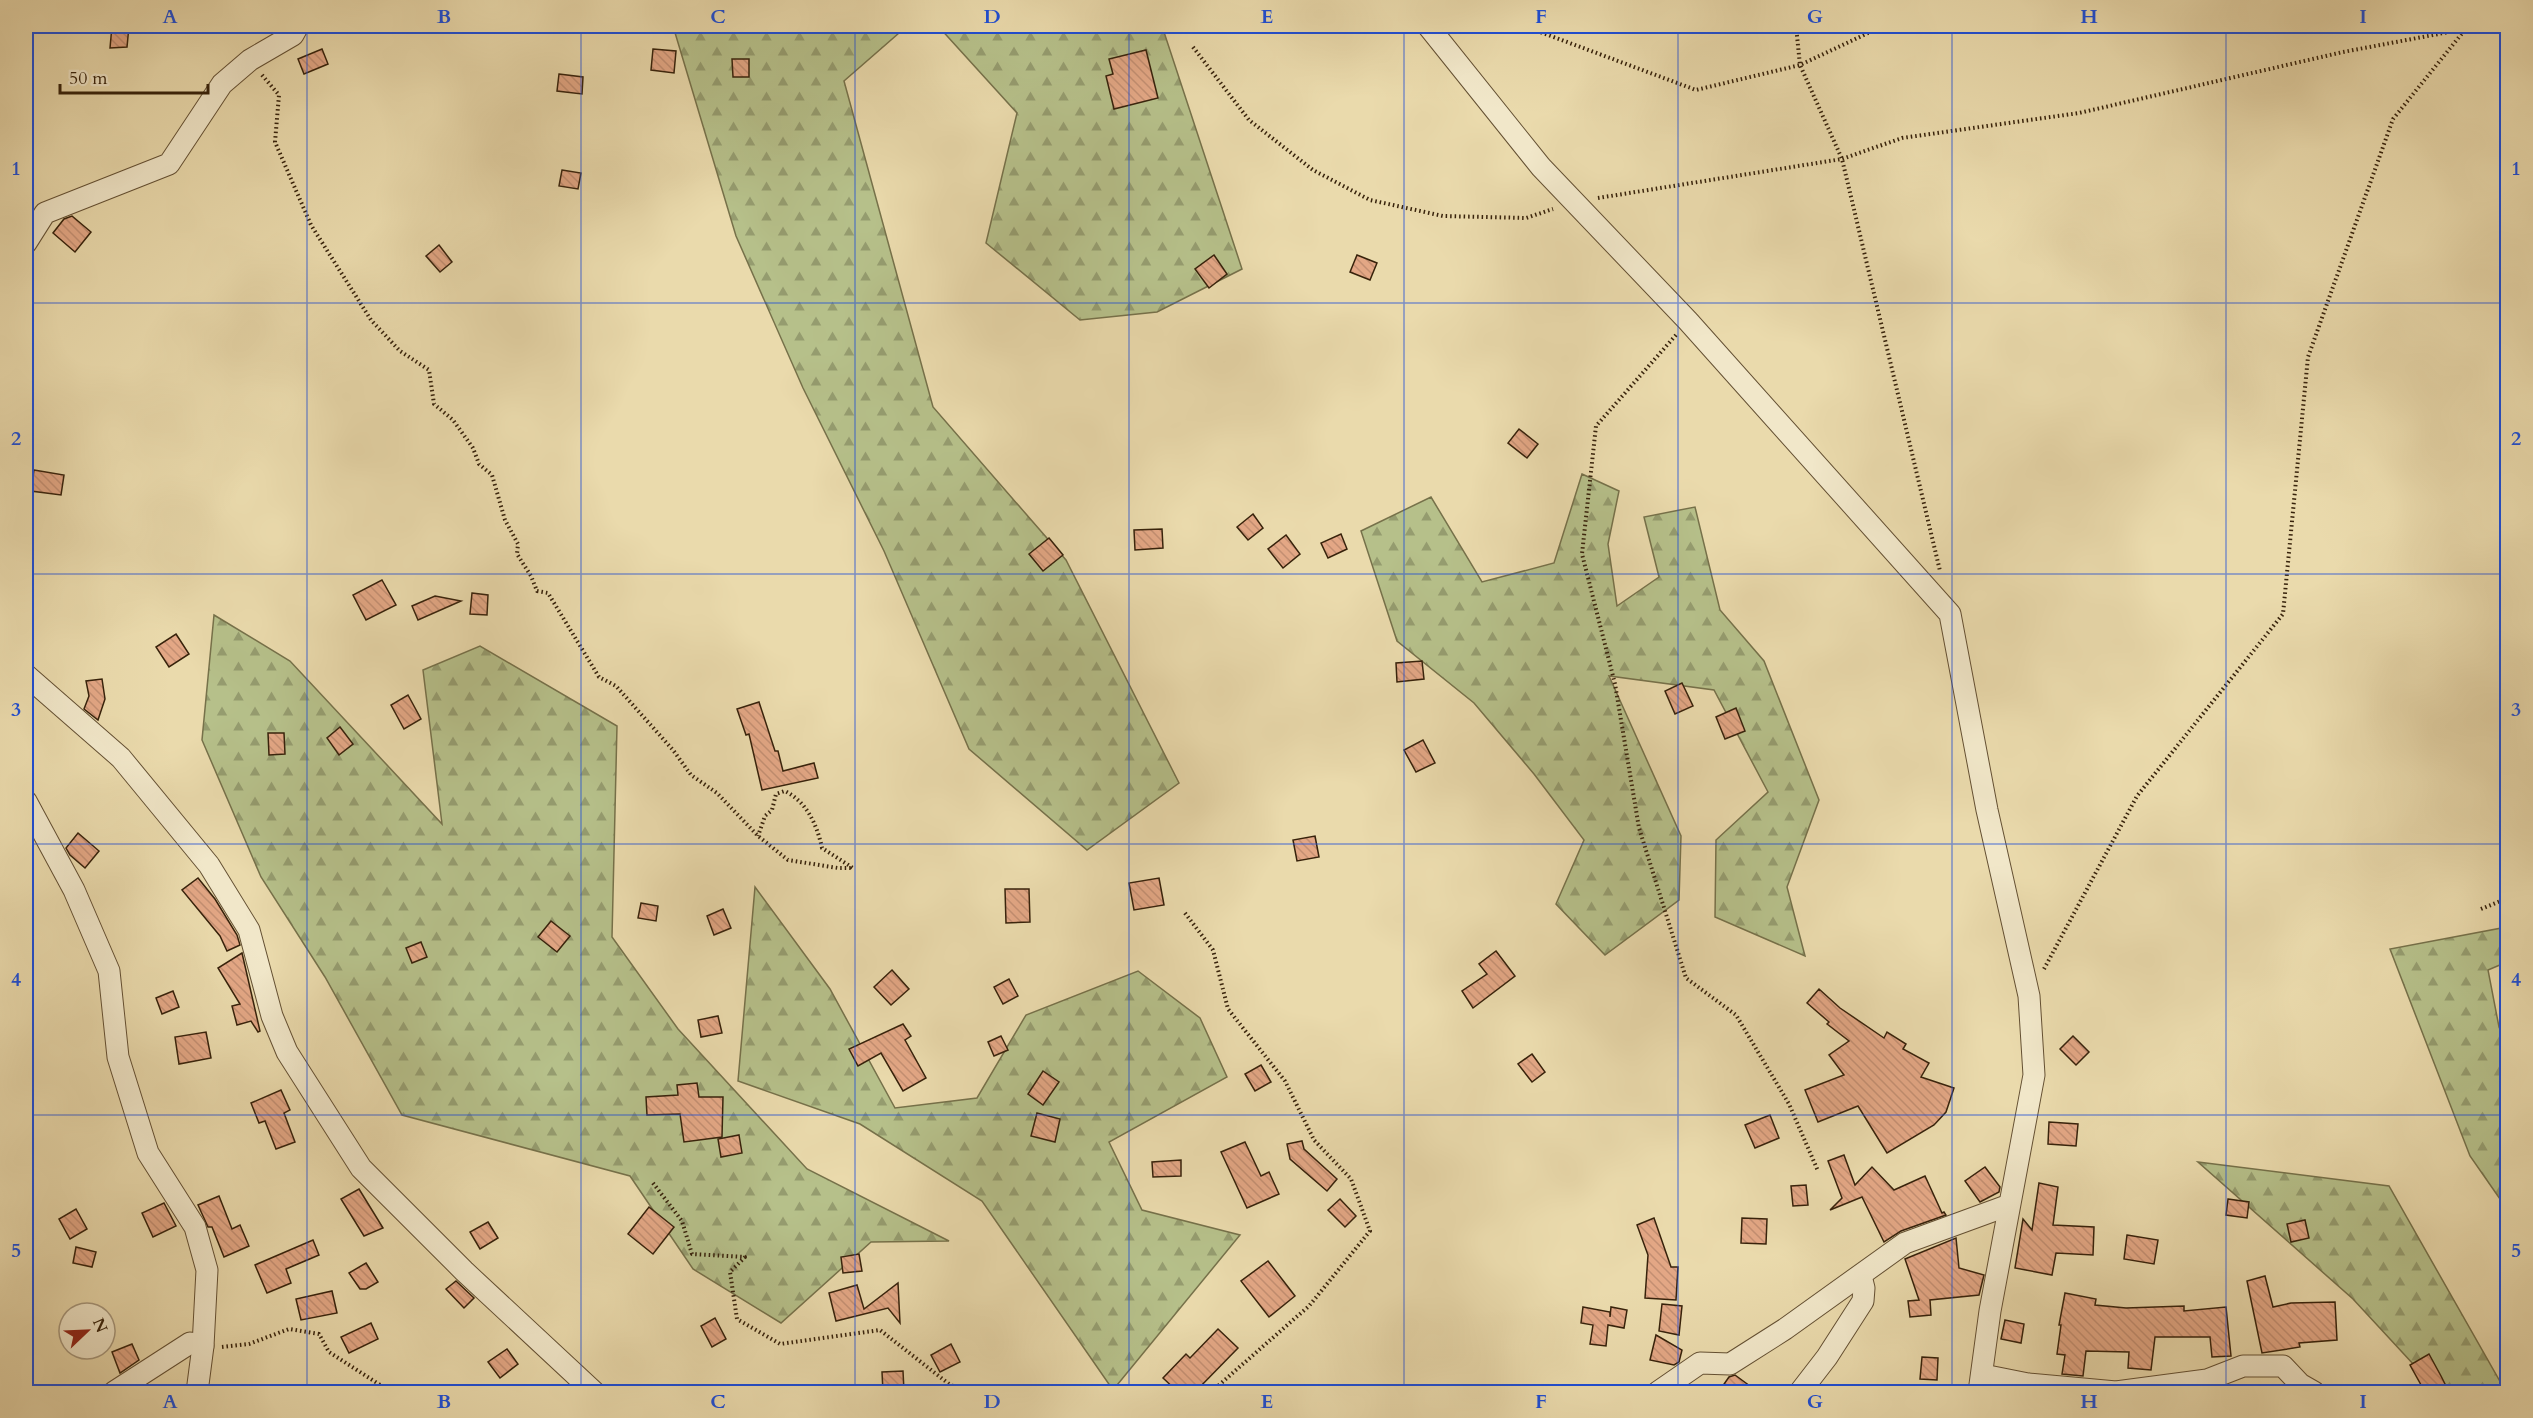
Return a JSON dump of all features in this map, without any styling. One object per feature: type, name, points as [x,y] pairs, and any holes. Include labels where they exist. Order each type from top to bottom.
[{"type":"street","points":[[26,243],[32,217],[169,164],[222,84],[250,60],[293,35],[298,26]]},
{"type":"street","points":[[1428,26],[1541,167],[1688,321],[1950,614],[1987,810],[2029,996],[2034,1075],[1990,1311],[1981,1384],[2028,1384],[2116,1392],[2207,1380],[2243,1366],[2283,1366],[2300,1384],[2314,1392]]},
{"type":"street","points":[[26,675],[120,758],[209,865],[249,930],[272,1016],[287,1052],[361,1168],[464,1271],[594,1392]]},
{"type":"street","points":[[26,801],[74,890],[109,971],[118,1057],[148,1153],[195,1227],[207,1270],[198,1392]]},
{"type":"street","points":[[1658,1392],[1700,1363],[1730,1364],[1861,1276],[1905,1243],[2009,1205]]},
{"type":"street","points":[[1800,1392],[1827,1357],[1863,1301],[1864,1288],[1861,1276]]},
{"type":"street","points":[[114,1392],[190,1343],[203,1346]]},
{"type":"path","points":[[1524,26],[1696,90],[1800,65],[1882,26]]},
{"type":"path","points":[[1796,26],[1800,65],[1842,159],[1941,579]]},
{"type":"path","points":[[1193,47],[1249,120],[1314,170],[1370,201],[1443,216],[1526,218],[1574,202],[1842,159],[1902,138],[2079,113],[2343,52],[2466,27]]},
{"type":"path","points":[[2029,996],[2137,796],[2283,614],[2308,357],[2393,119],[2466,27]]},
{"type":"path","points":[[250,60],[279,95],[275,142],[311,225],[371,320],[400,351],[429,370],[434,404],[453,420],[473,448],[479,464],[492,475],[505,519],[518,544],[517,554],[531,576],[537,591],[548,593],[599,677],[616,686],[673,750],[691,774],[717,793],[758,836],[788,860],[838,868],[853,868],[822,848],[818,832],[809,813],[796,797],[785,791],[776,794],[772,810],[765,816],[758,836]]},
{"type":"path","points":[[1688,321],[1596,426],[1582,554],[1614,684],[1639,828],[1686,978],[1736,1015],[1789,1104],[1818,1171]]},
{"type":"path","points":[[2481,909],[2508,898]]},
{"type":"path","points":[[1185,913],[1214,950],[1228,1009],[1285,1081],[1314,1140],[1351,1179],[1370,1231],[1309,1306],[1211,1392]]},
{"type":"path","points":[[653,1183],[682,1221],[692,1254],[745,1257],[730,1272],[737,1319],[780,1344],[880,1330],[949,1384],[966,1392]]},
{"type":"path","points":[[203,1346],[225,1347],[249,1344],[289,1329],[319,1334],[329,1352],[391,1392]]},
{"type":"green space","points":[[673,26],[907,26],[844,81],[933,407],[1066,560],[1179,783],[1087,850],[969,749],[884,551],[803,388],[736,236]]},
{"type":"green space","points":[[938,26],[1162,26],[1242,269],[1157,312],[1080,320],[986,243],[1017,113]]},
{"type":"green space","points":[[1582,474],[1619,491],[1608,544],[1617,606],[1659,577],[1644,517],[1695,507],[1720,610],[1764,661],[1819,800],[1787,887],[1805,956],[1715,917],[1716,840],[1768,792],[1714,690],[1609,676],[1681,836],[1679,900],[1605,955],[1556,904],[1584,840],[1534,774],[1474,703],[1397,641],[1361,531],[1431,497],[1482,582],[1554,563]]},
{"type":"green space","points":[[214,615],[290,661],[442,824],[423,670],[480,646],[617,726],[612,937],[678,1029],[807,1169],[949,1241],[871,1242],[781,1323],[693,1269],[630,1176],[402,1115],[325,977],[261,877],[202,740]]},
{"type":"green space","points":[[755,887],[830,989],[895,1108],[977,1098],[1026,1015],[1138,971],[1200,1018],[1227,1077],[1109,1142],[1142,1210],[1240,1235],[1113,1390],[982,1201],[860,1124],[738,1081]]},
{"type":"green space","points":[[2507,927],[2507,962],[2488,970],[2499,1027],[2507,1045],[2507,1209],[2470,1156],[2390,949]]},
{"type":"green space","points":[[2198,1162],[2389,1186],[2506,1392],[2439,1392],[2353,1299]]},
{"type":"building","points":[[112,26],[129,26],[127,47],[110,48]]},
{"type":"building","points":[[322,49],[328,64],[304,74],[298,59]]},
{"type":"building","points":[[653,49],[676,51],[674,73],[651,70]]},
{"type":"building","points":[[1146,50],[1158,98],[1114,109],[1106,76],[1113,74],[1109,59]]},
{"type":"building","points":[[732,59],[749,59],[749,77],[733,77]]},
{"type":"building","points":[[559,74],[583,77],[582,94],[557,91]]},
{"type":"building","points":[[562,170],[581,173],[578,189],[559,186]]},
{"type":"building","points":[[72,216],[91,232],[75,252],[53,233],[64,219]]},
{"type":"building","points":[[439,245],[452,262],[440,272],[426,256]]},
{"type":"building","points":[[1214,255],[1227,274],[1209,288],[1195,269]]},
{"type":"building","points":[[1357,255],[1377,263],[1370,280],[1350,272]]},
{"type":"building","points":[[1519,429],[1538,444],[1527,458],[1508,443]]},
{"type":"building","points":[[34,470],[64,475],[61,495],[31,491]]},
{"type":"building","points":[[1253,514],[1263,528],[1248,540],[1237,527]]},
{"type":"building","points":[[1162,529],[1163,548],[1135,550],[1134,530]]},
{"type":"building","points":[[1341,534],[1347,549],[1328,558],[1321,543]]},
{"type":"building","points":[[1286,535],[1300,554],[1283,568],[1268,549]]},
{"type":"building","points":[[1049,538],[1063,555],[1043,571],[1029,554]]},
{"type":"building","points":[[382,580],[396,605],[366,620],[353,595]]},
{"type":"building","points":[[472,593],[488,595],[487,615],[470,614]]},
{"type":"building","points":[[435,596],[461,601],[418,620],[412,606]]},
{"type":"building","points":[[176,634],[189,654],[169,667],[156,647]]},
{"type":"building","points":[[1422,661],[1424,679],[1397,682],[1396,663]]},
{"type":"building","points":[[102,679],[105,699],[98,720],[84,709],[89,696],[86,681]]},
{"type":"building","points":[[1682,683],[1693,706],[1675,714],[1665,691]]},
{"type":"building","points":[[408,695],[421,719],[404,729],[391,705]]},
{"type":"building","points":[[759,702],[775,751],[778,751],[783,771],[814,763],[818,778],[762,790],[749,734],[746,735],[737,709]]},
{"type":"building","points":[[1736,708],[1745,731],[1725,739],[1716,717]]},
{"type":"building","points":[[340,727],[353,744],[339,755],[327,738]]},
{"type":"building","points":[[268,733],[284,733],[285,754],[269,755]]},
{"type":"building","points":[[1423,740],[1435,763],[1416,772],[1404,750]]},
{"type":"building","points":[[78,833],[99,851],[85,868],[70,855],[66,848]]},
{"type":"building","points":[[1315,836],[1319,857],[1297,861],[1293,840]]},
{"type":"building","points":[[198,878],[215,899],[237,935],[240,945],[227,951],[220,936],[182,890]]},
{"type":"building","points":[[1159,878],[1164,905],[1134,910],[1129,883]]},
{"type":"building","points":[[1005,889],[1029,889],[1030,922],[1006,923]]},
{"type":"building","points":[[641,903],[658,906],[656,921],[638,918]]},
{"type":"building","points":[[723,909],[731,928],[714,935],[707,916]]},
{"type":"building","points":[[551,921],[570,936],[557,952],[538,937]]},
{"type":"building","points":[[421,942],[427,957],[412,963],[406,948]]},
{"type":"building","points":[[1496,951],[1515,976],[1473,1008],[1462,991],[1487,974],[1479,964]]},
{"type":"building","points":[[242,953],[260,1031],[258,1032],[251,1021],[237,1025],[232,1006],[240,1004],[218,968]]},
{"type":"building","points":[[892,970],[909,989],[891,1005],[874,987]]},
{"type":"building","points":[[1009,979],[1018,996],[1003,1004],[994,987]]},
{"type":"building","points":[[1819,989],[1840,1008],[1884,1038],[1887,1032],[1906,1044],[1903,1049],[1929,1063],[1921,1077],[1954,1088],[1946,1112],[1934,1125],[1887,1153],[1858,1106],[1818,1122],[1805,1090],[1844,1075],[1829,1055],[1849,1041],[1827,1024],[1829,1022],[1807,1003]]},
{"type":"building","points":[[173,991],[179,1007],[162,1014],[156,998]]},
{"type":"building","points":[[718,1016],[722,1033],[701,1037],[698,1020]]},
{"type":"building","points":[[903,1024],[911,1036],[905,1040],[926,1078],[903,1091],[881,1053],[858,1066],[849,1049]]},
{"type":"building","points":[[206,1032],[211,1058],[179,1064],[175,1037]]},
{"type":"building","points":[[1001,1036],[1008,1050],[994,1056],[988,1042]]},
{"type":"building","points":[[2073,1036],[2089,1052],[2076,1065],[2060,1049]]},
{"type":"building","points":[[1532,1054],[1545,1072],[1532,1082],[1518,1064]]},
{"type":"building","points":[[1261,1065],[1271,1082],[1255,1091],[1245,1074]]},
{"type":"building","points":[[1043,1071],[1059,1082],[1043,1105],[1028,1094]]},
{"type":"building","points":[[697,1083],[699,1097],[723,1097],[722,1137],[684,1142],[680,1114],[647,1115],[646,1097],[678,1095],[677,1085]]},
{"type":"building","points":[[281,1090],[290,1110],[284,1113],[295,1142],[276,1149],[265,1121],[259,1123],[251,1103]]},
{"type":"building","points":[[1037,1113],[1060,1119],[1055,1142],[1031,1136]]},
{"type":"building","points":[[1770,1115],[1779,1138],[1755,1148],[1745,1125]]},
{"type":"building","points":[[2049,1122],[2078,1124],[2076,1146],[2048,1144]]},
{"type":"building","points":[[739,1135],[742,1153],[721,1157],[718,1139]]},
{"type":"building","points":[[1302,1141],[1304,1149],[1337,1179],[1327,1191],[1290,1159],[1287,1144]]},
{"type":"building","points":[[1245,1142],[1261,1176],[1269,1172],[1279,1194],[1247,1208],[1221,1152]]},
{"type":"building","points":[[1844,1155],[1855,1185],[1872,1167],[1894,1190],[1925,1176],[1942,1213],[1946,1215],[1901,1231],[1884,1242],[1862,1197],[1830,1210],[1842,1198],[1828,1161]]},
{"type":"building","points":[[1181,1160],[1181,1176],[1153,1177],[1152,1162]]},
{"type":"building","points":[[1985,1167],[2000,1187],[1999,1192],[1980,1202],[1965,1181]]},
{"type":"building","points":[[2039,1183],[2058,1187],[2053,1225],[2094,1227],[2093,1255],[2056,1253],[2052,1275],[2015,1268],[2023,1219],[2032,1230]]},
{"type":"building","points":[[1806,1185],[1808,1205],[1793,1206],[1791,1186]]},
{"type":"building","points":[[359,1189],[383,1228],[364,1236],[341,1199]]},
{"type":"building","points":[[219,1196],[232,1229],[240,1225],[249,1246],[224,1257],[212,1227],[208,1227],[198,1205]]},
{"type":"building","points":[[1340,1199],[1356,1216],[1345,1227],[1328,1210]]},
{"type":"building","points":[[2228,1199],[2249,1202],[2247,1218],[2226,1215]]},
{"type":"building","points":[[164,1203],[176,1226],[153,1237],[142,1213]]},
{"type":"building","points":[[649,1207],[674,1227],[653,1254],[628,1234]]},
{"type":"building","points":[[76,1209],[87,1229],[70,1239],[59,1219]]},
{"type":"building","points":[[1654,1218],[1671,1267],[1678,1267],[1676,1300],[1645,1298],[1648,1255],[1637,1225]]},
{"type":"building","points":[[1742,1218],[1767,1219],[1766,1244],[1741,1243]]},
{"type":"building","points":[[2305,1220],[2309,1238],[2291,1242],[2287,1224]]},
{"type":"building","points":[[488,1222],[498,1238],[480,1249],[470,1232]]},
{"type":"building","points":[[2127,1235],[2158,1240],[2154,1264],[2124,1259]]},
{"type":"building","points":[[1956,1238],[1959,1268],[1984,1275],[1979,1295],[1930,1300],[1931,1315],[1910,1317],[1908,1301],[1919,1300],[1905,1259]]},
{"type":"building","points":[[313,1240],[319,1255],[286,1269],[291,1283],[267,1293],[255,1265]]},
{"type":"building","points":[[76,1247],[96,1252],[92,1267],[73,1263]]},
{"type":"building","points":[[859,1254],[862,1271],[843,1273],[841,1257]]},
{"type":"building","points":[[1268,1261],[1295,1296],[1269,1317],[1241,1281]]},
{"type":"building","points":[[366,1263],[378,1282],[366,1289],[360,1289],[349,1273]]},
{"type":"building","points":[[2265,1276],[2273,1307],[2291,1303],[2335,1302],[2337,1340],[2299,1343],[2300,1347],[2262,1353],[2247,1281]]},
{"type":"building","points":[[456,1281],[474,1298],[464,1308],[446,1289]]},
{"type":"building","points":[[898,1283],[900,1323],[888,1308],[836,1321],[829,1293],[857,1285],[864,1309]]},
{"type":"building","points":[[332,1291],[337,1313],[301,1320],[296,1299]]},
{"type":"building","points":[[2065,1293],[2096,1299],[2095,1305],[2126,1308],[2184,1306],[2184,1311],[2226,1307],[2231,1356],[2212,1357],[2210,1337],[2155,1337],[2151,1370],[2128,1368],[2129,1352],[2086,1351],[2083,1376],[2062,1374],[2065,1355],[2057,1354]]},
{"type":"building","points":[[1662,1304],[1682,1306],[1679,1335],[1659,1331]]},
{"type":"building","points":[[1583,1307],[1610,1312],[1610,1317],[1611,1307],[1627,1310],[1624,1328],[1608,1325],[1606,1346],[1590,1344],[1593,1325],[1581,1323]]},
{"type":"building","points":[[715,1318],[726,1339],[712,1347],[701,1326]]},
{"type":"building","points":[[2005,1320],[2024,1324],[2021,1343],[2001,1339]]},
{"type":"building","points":[[371,1323],[378,1339],[349,1353],[341,1337]]},
{"type":"building","points":[[1218,1329],[1238,1348],[1195,1392],[1178,1392],[1163,1378],[1186,1354],[1190,1358]]},
{"type":"building","points":[[1656,1335],[1682,1350],[1679,1362],[1674,1365],[1650,1360]]},
{"type":"building","points":[[132,1344],[139,1360],[120,1373],[115,1361],[117,1350]]},
{"type":"building","points":[[951,1344],[960,1362],[940,1372],[931,1355]]},
{"type":"building","points":[[507,1349],[518,1364],[500,1378],[488,1362]]},
{"type":"building","points":[[2429,1354],[2449,1392],[2425,1392],[2410,1365]]},
{"type":"building","points":[[1922,1357],[1938,1358],[1937,1380],[1920,1379]]},
{"type":"building","points":[[903,1371],[904,1391],[883,1392],[882,1372]]},
{"type":"building","points":[[1735,1375],[1758,1392],[1730,1392],[1722,1387],[1729,1377]]}]
